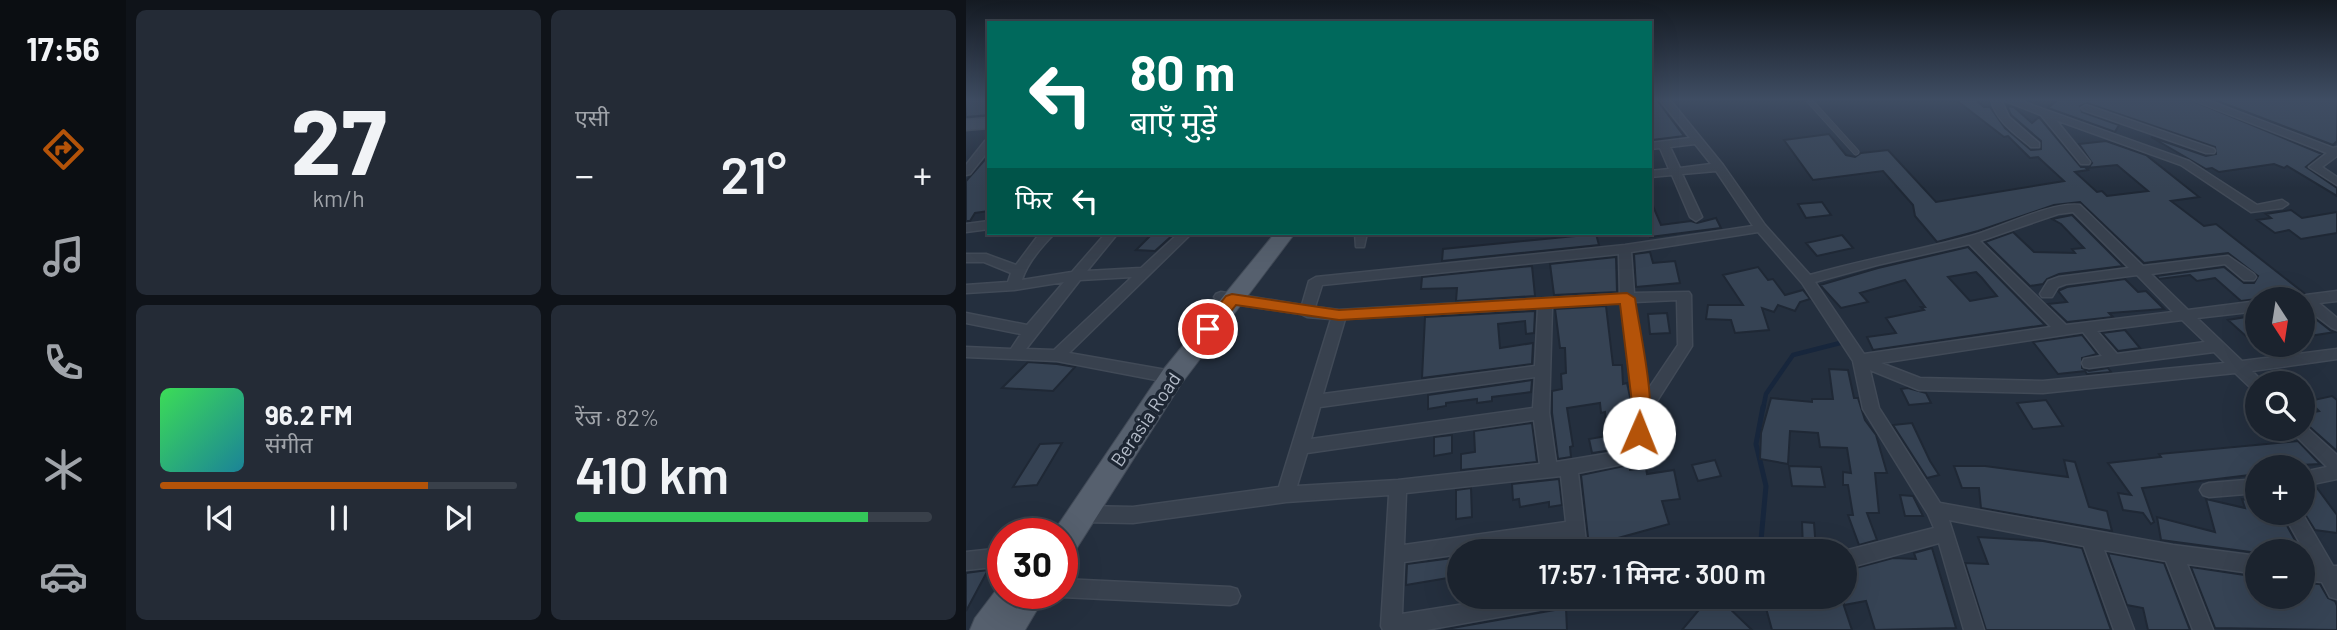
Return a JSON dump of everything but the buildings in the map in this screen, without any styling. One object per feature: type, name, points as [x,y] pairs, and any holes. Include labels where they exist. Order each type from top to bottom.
[{"type":"main road","points":[[966,131],[984,129]]},
{"type":"main road","name":"Berasia Road","points":[[1063,518],[1166,375],[1273,235]]},
{"type":"main road","name":"Berasia Road","points":[[1227,298],[1283,235]]},
{"type":"main road","name":"Berasia Road","points":[[1078,519],[1166,375]]},
{"type":"main road","points":[[987,630],[1001,609]]},
{"type":"main road","points":[[1006,630],[1020,609]]},
{"type":"street","points":[[1689,129],[1762,228],[1807,280],[1860,360],[1871,409],[1935,510],[1945,533],[1974,630]]},
{"type":"street","points":[[2018,129],[2035,145]]},
{"type":"street","points":[[2059,129],[2085,162]]},
{"type":"street","points":[[2092,129],[2185,163],[2255,209],[2282,204]]},
{"type":"street","points":[[2148,129],[2210,151]]},
{"type":"street","points":[[2276,129],[2336,152]]},
{"type":"street","points":[[1652,146],[1698,140]]},
{"type":"street","points":[[2162,154],[2178,140]]},
{"type":"street","points":[[1664,145],[1696,217]]},
{"type":"street","points":[[966,172],[987,146]]},
{"type":"street","points":[[2336,152],[2315,167],[2337,182]]},
{"type":"street","points":[[1652,174],[1719,167]]},
{"type":"street","points":[[1807,280],[1875,261],[1972,240],[2056,211],[2076,208],[2138,272],[2245,374]]},
{"type":"street","points":[[966,228],[987,225]]},
{"type":"street","points":[[1307,312],[1315,281],[1625,249],[1762,228]]},
{"type":"street","points":[[1014,286],[1018,271],[1046,235]]},
{"type":"street","points":[[1015,354],[1030,331],[1110,235]]},
{"type":"street","points":[[1057,356],[1184,235]]},
{"type":"street","points":[[1972,240],[2063,331]]},
{"type":"street","points":[[1081,514],[1133,515],[1286,494],[1398,487],[1549,471],[1637,455],[1642,411],[1627,298],[1625,249]]},
{"type":"street","points":[[966,258],[986,258],[1018,271]]},
{"type":"street","points":[[2047,294],[2053,284],[2064,280],[2228,260],[2249,277]]},
{"type":"street","points":[[967,290],[1075,276],[1146,272]]},
{"type":"street","points":[[1227,298],[1339,315],[1684,295],[1685,346],[1642,411]]},
{"type":"street","points":[[2315,299],[2337,296]]},
{"type":"street","points":[[1545,303],[1541,413],[1549,471]]},
{"type":"street","points":[[1860,360],[2245,307]]},
{"type":"street","points":[[2315,308],[2337,325]]},
{"type":"street","points":[[1286,494],[1316,401],[1339,315]]},
{"type":"street","points":[[966,318],[1030,331]]},
{"type":"street","points":[[2087,327],[2113,359]]},
{"type":"street","points":[[2089,363],[2217,346]]},
{"type":"street","points":[[966,352],[1057,356],[1166,375]]},
{"type":"street","points":[[1860,360],[1919,384],[2043,387],[2336,354]]},
{"type":"street","points":[[1316,401],[1541,371]]},
{"type":"street","points":[[1300,447],[1541,413]]},
{"type":"street","points":[[2312,441],[2337,466]]},
{"type":"street","points":[[1569,468],[1577,539]]},
{"type":"street","points":[[2315,477],[2337,472]]},
{"type":"street","points":[[1398,487],[1391,625],[1490,609]]},
{"type":"street","points":[[2209,490],[2245,487]]},
{"type":"street","points":[[1935,510],[2172,554],[2245,563]]},
{"type":"street","points":[[2300,525],[2334,580]]},
{"type":"street","points":[[1394,555],[1576,528]]},
{"type":"street","points":[[1857,557],[1945,533]]},
{"type":"street","points":[[2090,538],[2124,630]]},
{"type":"street","points":[[2172,554],[2206,630]]},
{"type":"street","points":[[966,561],[987,559]]},
{"type":"street","points":[[2315,574],[2334,580]]},
{"type":"street","points":[[1078,589],[1230,596]]},
{"type":"lane","points":[[1836,129],[1856,152]]},
{"type":"waterway","points":[[1763,409],[1766,394],[1793,355],[1840,343]]},
{"type":"waterway","points":[[1761,539],[1766,486],[1756,444],[1763,407]]},
{"type":"waterway","points":[[1729,613],[1732,609]]},
{"type":"route","points":[[1208,329],[1232,299],[1339,315],[1627,298],[1642,411],[1639,433]]}]
